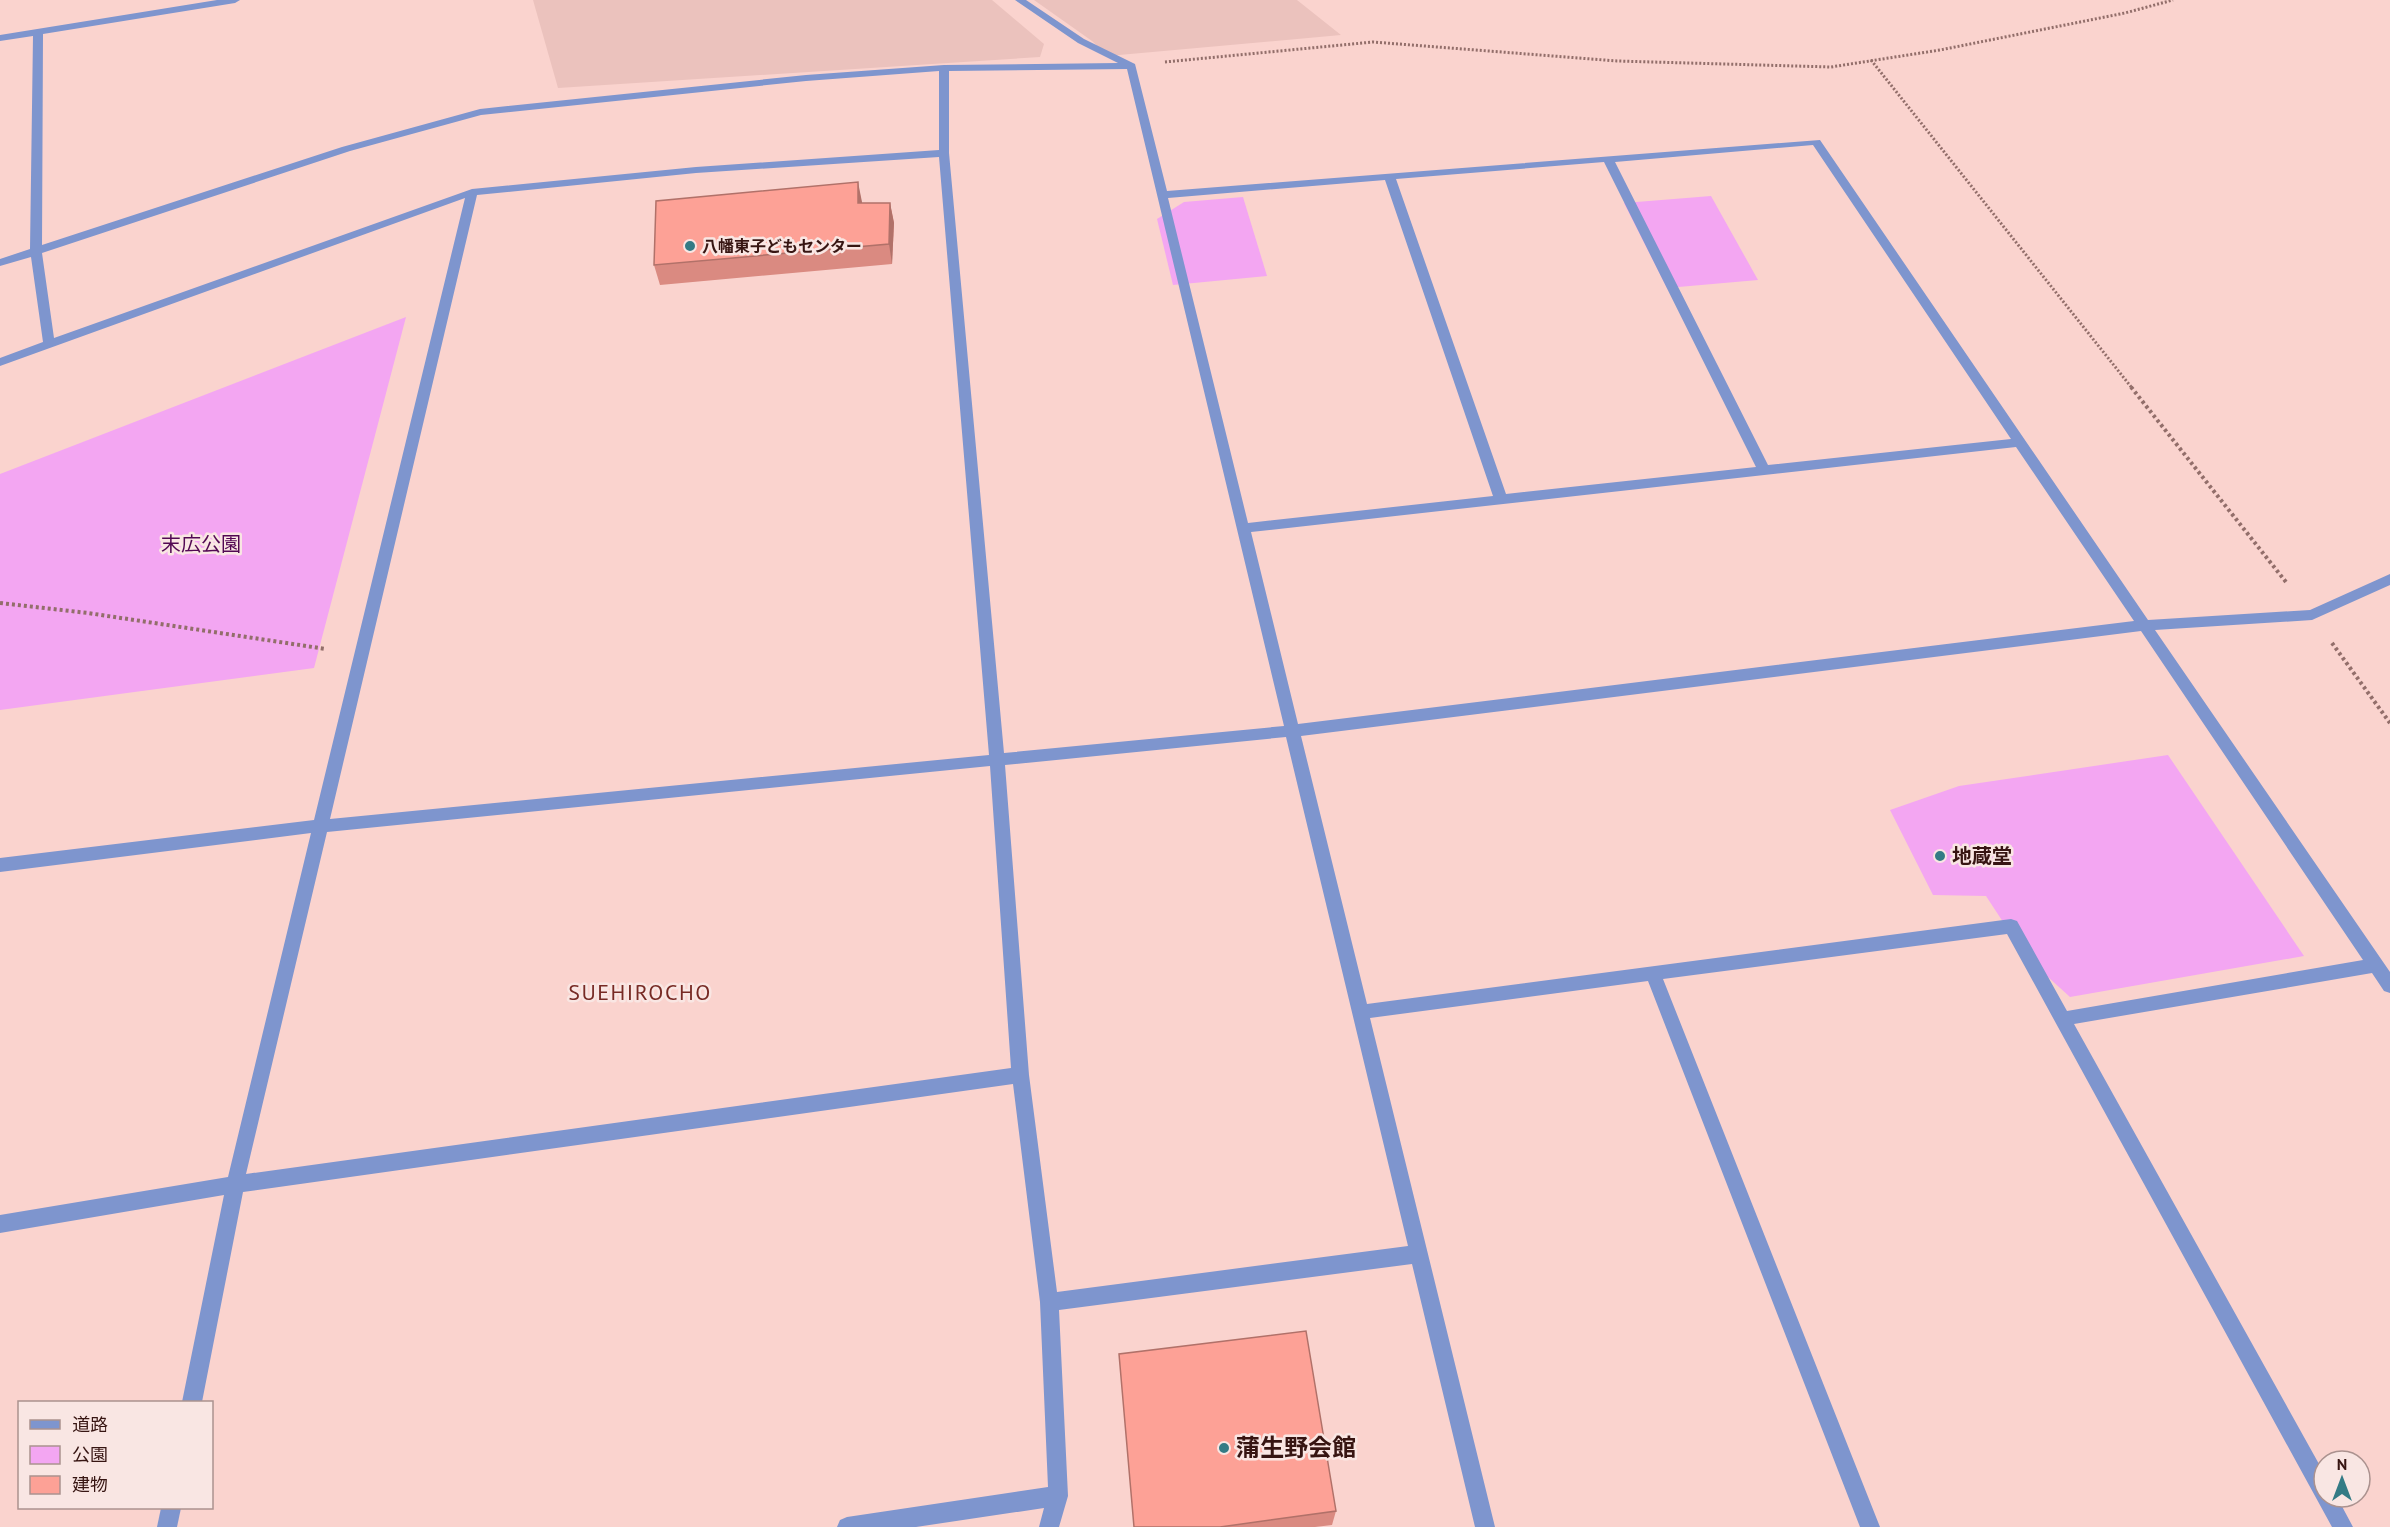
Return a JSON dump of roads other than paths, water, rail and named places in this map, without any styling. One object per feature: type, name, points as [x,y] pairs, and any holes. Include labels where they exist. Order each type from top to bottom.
[{"type":"street","points":[[0,38],[235,0]]},
{"type":"street","points":[[1020,0],[1081,41],[1131,66],[1485,1527]]},
{"type":"street","points":[[38,33],[36,252],[49,344]]},
{"type":"street","points":[[0,263],[346,149],[480,112],[794,79],[944,68],[1131,66]]},
{"type":"street","points":[[944,68],[944,153],[997,759],[1020,1075],[1048,1302],[1058,1496],[1049,1527]]},
{"type":"street","points":[[1162,195],[1816,142],[2390,986]]},
{"type":"street","points":[[0,362],[472,192],[696,170],[944,153]]},
{"type":"street","points":[[1608,159],[1764,470]]},
{"type":"street","points":[[1389,176],[1501,499]]},
{"type":"street","points":[[192,1401],[235,1184],[472,192]]},
{"type":"street","points":[[1243,528],[2020,442]]},
{"type":"street","points":[[0,865],[319,826],[1292,730],[2144,625],[2312,615],[2390,579]]},
{"type":"street","points":[[1361,1012],[2011,926],[2312,1471]]},
{"type":"street","points":[[2062,1019],[2376,965]]},
{"type":"street","points":[[1653,974],[1870,1527]]},
{"type":"street","points":[[0,1224],[235,1184],[1020,1075]]},
{"type":"street","points":[[1048,1302],[1419,1254]]},
{"type":"street","points":[[847,1527],[1058,1496]]},
{"type":"street","points":[[167,1527],[171,1509]]},
{"type":"street","points":[[2333,1509],[2343,1527]]},
{"type":"place","name":"八幡東子どもセンター","points":[[690,246]]},
{"type":"place","name":"地蔵堂","points":[[1940,856]]},
{"type":"place","name":"蒲生野会館","points":[[1224,1448]]},
{"type":"district","name":"SUEHIROCHO","points":[[640,992]]},
{"type":"park label","name":"末広公園","points":[[201,544]]}]
